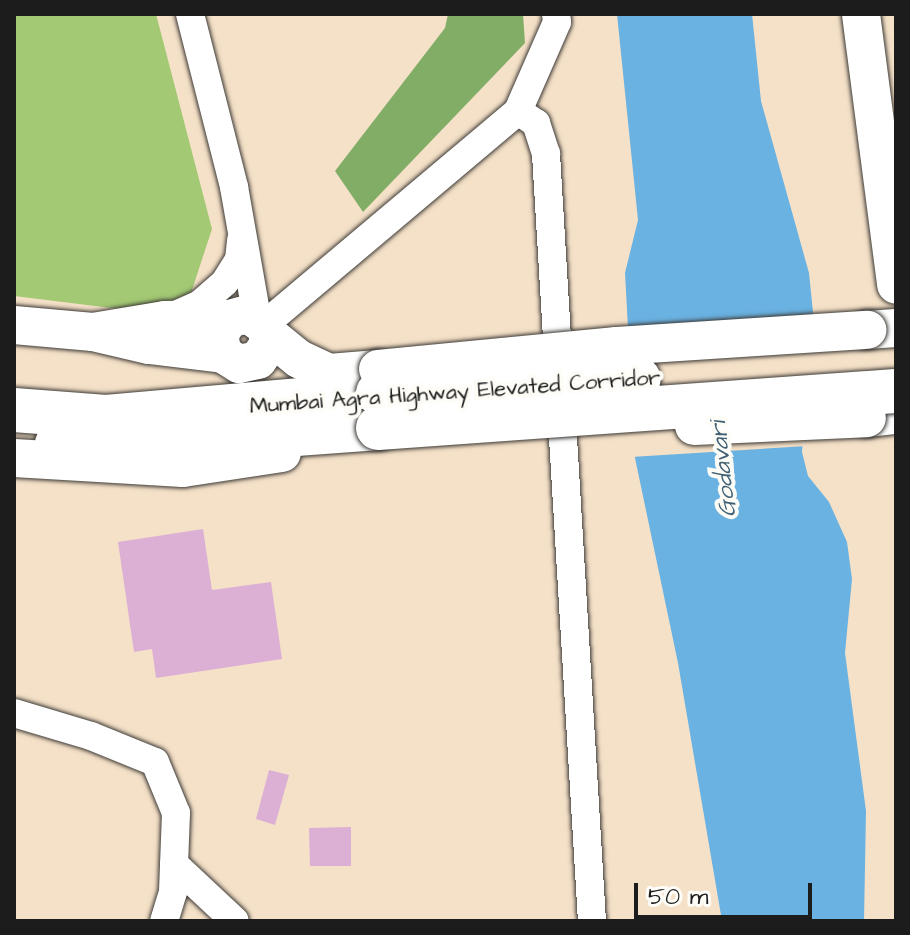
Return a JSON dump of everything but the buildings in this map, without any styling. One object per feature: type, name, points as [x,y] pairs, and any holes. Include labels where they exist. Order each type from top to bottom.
[{"type":"highway","name":"Mumbai Agra Highway Elevated Corridor","points":[[14,410],[106,417],[378,393],[896,361]]},
{"type":"highway","name":"Mumbai Agra Highway Elevated Corridor","points":[[14,441],[119,447],[886,408]]},
{"type":"street","points":[[190,14],[242,231],[248,330]]},
{"type":"street","points":[[14,325],[93,332],[149,345],[248,330],[518,111],[557,22],[556,14]]},
{"type":"street","points":[[861,14],[894,265]]},
{"type":"street","points":[[518,111],[536,123],[546,154],[592,921]]},
{"type":"street","points":[[93,332],[165,320],[200,304],[230,274],[239,260],[242,231]]},
{"type":"street","points":[[230,274],[248,330]]},
{"type":"street","points":[[165,320],[248,330],[329,373],[617,346],[882,329]]},
{"type":"street","points":[[14,458],[183,468],[372,441],[886,408]]},
{"type":"street","points":[[14,713],[91,736],[155,762],[176,813],[173,892],[164,921]]},
{"type":"street","points":[[174,864],[235,921]]},
{"type":"green space","points":[[14,14],[156,14],[212,229],[191,293],[144,312],[14,296]]},
{"type":"green space","points":[[448,14],[523,14],[525,43],[363,212],[335,171],[445,28]]},
{"type":"water","name":"Godavari","points":[[617,14],[752,14],[761,101],[809,273],[813,312],[802,452],[808,476],[829,502],[847,542],[852,579],[845,653],[866,811],[864,921],[722,921],[678,663],[635,458],[625,273],[638,220]]},
{"type":"pier","points":[[814,348],[807,446],[631,457],[626,361]]}]
